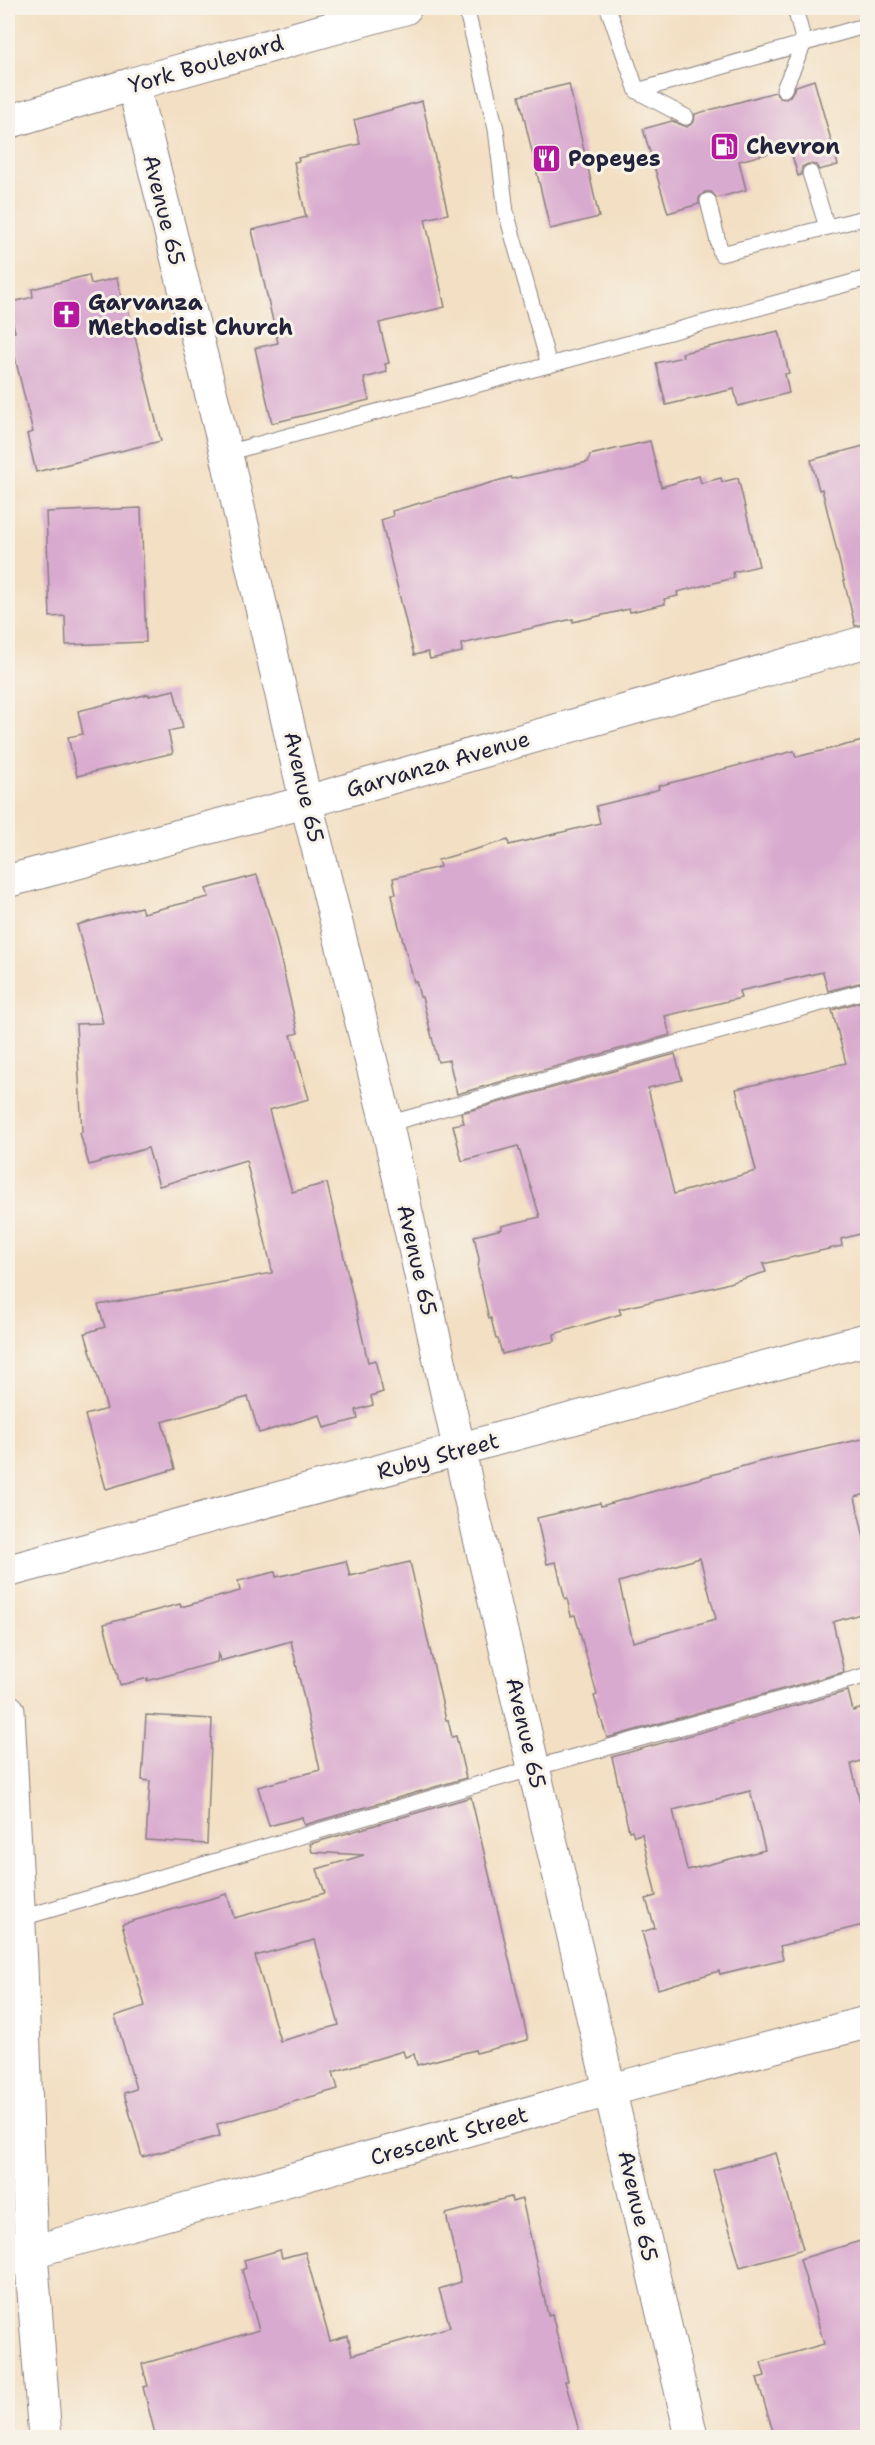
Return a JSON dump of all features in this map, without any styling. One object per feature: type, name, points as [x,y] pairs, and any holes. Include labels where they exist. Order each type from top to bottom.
[{"type":"street","name":"York Boulevard","points":[[8,122],[133,84],[405,8]]},
{"type":"street","name":"Avenue 65","points":[[133,84],[226,453],[306,802],[387,1124],[460,1450],[692,2438]]},
{"type":"street","name":"Garvanza Avenue","points":[[8,881],[306,802],[867,641]]},
{"type":"street","name":"Ruby Street","points":[[8,1571],[867,1339]]},
{"type":"street","points":[[8,1711],[18,1919],[14,1965],[31,2252],[45,2438]]},
{"type":"street","name":"Crescent Street","points":[[31,2252],[610,2090],[867,2022]]},
{"type":"lane","points":[[466,8],[496,129],[506,212],[549,365]]},
{"type":"lane","points":[[608,8],[637,91],[686,117]]},
{"type":"lane","points":[[784,89],[804,44],[795,8]]},
{"type":"lane","points":[[637,91],[867,25]]},
{"type":"lane","points":[[810,173],[827,227]]},
{"type":"lane","points":[[708,201],[721,254],[867,217]]},
{"type":"lane","points":[[226,453],[867,278]]},
{"type":"lane","points":[[387,1124],[867,990]]},
{"type":"lane","points":[[18,1919],[534,1768],[867,1675]]},
{"type":"building","points":[[814,80],[838,165],[819,170],[816,165],[808,164],[802,167],[801,175],[798,176],[790,148],[739,161],[746,190],[717,198],[711,192],[705,192],[699,198],[699,204],[668,213],[643,129],[672,121],[687,127],[694,122],[695,114],[775,92],[780,98],[786,99],[796,86]]},
{"type":"building","points":[[569,84],[599,217],[550,229],[519,96]]},
{"type":"building","points":[[422,101],[448,214],[425,219],[445,307],[379,323],[389,363],[385,364],[387,372],[364,378],[369,400],[272,423],[255,348],[278,343],[252,230],[306,217],[294,162],[299,161],[298,158],[360,144],[354,120]]},
{"type":"building","points":[[89,275],[91,284],[117,278],[123,306],[127,305],[161,441],[36,472],[27,434],[33,432],[9,333],[15,332],[8,303],[33,297],[32,289]]},
{"type":"building","points":[[779,331],[789,373],[785,374],[789,393],[738,406],[734,389],[666,405],[656,363],[683,357],[682,353]]},
{"type":"building","points":[[650,441],[661,487],[699,476],[701,483],[721,478],[722,482],[738,478],[759,566],[733,572],[734,578],[677,592],[678,596],[664,599],[665,604],[630,612],[629,609],[573,622],[573,619],[461,644],[462,652],[430,659],[428,652],[414,655],[381,520],[393,516],[392,511],[511,477],[512,479],[588,462],[590,455]]},
{"type":"building","points":[[867,445],[867,624],[855,626],[822,489],[819,490],[811,460]]},
{"type":"building","points":[[141,508],[146,642],[66,645],[65,616],[50,617],[46,512]]},
{"type":"building","points":[[174,690],[183,728],[168,731],[173,753],[77,776],[68,737],[83,734],[78,711]]},
{"type":"building","points":[[867,740],[867,981],[828,991],[823,972],[739,991],[741,998],[665,1016],[670,1035],[457,1094],[449,1060],[438,1062],[422,997],[420,997],[416,981],[414,982],[395,911],[392,894],[396,894],[393,878],[440,867],[438,860],[508,840],[509,845],[600,823],[596,806],[641,795],[659,789],[658,786],[794,751],[796,757]]},
{"type":"building","points":[[257,875],[275,935],[298,1033],[291,1035],[309,1099],[269,1110],[292,1192],[327,1183],[368,1362],[375,1360],[383,1392],[371,1396],[373,1405],[356,1410],[358,1419],[324,1428],[320,1415],[259,1433],[248,1397],[162,1422],[175,1469],[106,1489],[85,1415],[107,1409],[85,1333],[105,1327],[98,1305],[272,1273],[272,1270],[246,1160],[159,1186],[148,1148],[89,1165],[80,1133],[82,1132],[76,1024],[103,1023],[77,925],[141,907],[143,913],[209,897],[206,889]]},
{"type":"building","points":[[867,1000],[867,1232],[841,1239],[842,1246],[763,1264],[766,1272],[715,1287],[619,1309],[621,1314],[554,1334],[555,1341],[502,1354],[491,1318],[489,1319],[478,1270],[479,1259],[474,1236],[502,1229],[501,1226],[540,1217],[518,1146],[462,1161],[453,1125],[464,1123],[461,1113],[675,1054],[682,1080],[648,1088],[674,1194],[756,1171],[736,1089],[846,1063],[832,1010]]},
{"type":"building","points":[[867,1438],[867,1494],[855,1497],[867,1552],[867,1612],[833,1622],[844,1672],[607,1738],[594,1696],[597,1695],[575,1615],[571,1616],[556,1562],[547,1564],[537,1518],[600,1503],[601,1506],[758,1462]],"holes":[[[700,1558],[716,1619],[633,1642],[619,1582]]]},
{"type":"building","points":[[346,1561],[350,1576],[410,1562],[446,1720],[448,1720],[452,1737],[456,1736],[466,1778],[304,1825],[302,1817],[269,1826],[258,1787],[320,1770],[291,1641],[220,1661],[218,1652],[217,1662],[147,1681],[148,1678],[120,1685],[104,1624],[240,1591],[238,1581],[275,1572],[276,1577]]},
{"type":"building","points":[[848,1691],[853,1711],[863,1708],[867,1728],[867,1759],[851,1764],[867,1831],[867,1924],[780,1946],[783,1959],[720,1974],[719,1971],[658,1989],[642,1932],[655,1928],[646,1899],[656,1896],[642,1834],[634,1836],[632,1830],[629,1831],[612,1757]],"holes":[[[750,1791],[765,1850],[687,1870],[673,1810]]]},
{"type":"building","points":[[146,1715],[212,1719],[207,1844],[146,1840],[150,1781],[142,1780]]},
{"type":"building","points":[[471,1797],[528,2040],[476,2053],[475,2050],[417,2065],[414,2054],[405,2057],[403,2051],[333,2072],[338,2089],[217,2124],[220,2136],[142,2157],[124,2093],[136,2089],[115,2016],[145,2006],[122,1924],[227,1894],[234,1918],[325,1893],[317,1869],[364,1855],[312,1852],[310,1844]],"holes":[[[315,1940],[339,2025],[280,2041],[255,1956]]]},
{"type":"building","points":[[776,2153],[803,2249],[740,2267],[713,2170]]},
{"type":"building","points":[[511,2197],[512,2202],[522,2199],[548,2315],[552,2314],[568,2381],[565,2381],[581,2438],[156,2438],[143,2387],[148,2386],[142,2364],[259,2330],[242,2270],[246,2268],[244,2260],[280,2250],[282,2258],[305,2252],[330,2341],[348,2336],[352,2355],[450,2327],[439,2289],[461,2282],[446,2214]]},
{"type":"building","points":[[867,2239],[867,2438],[775,2438],[757,2378],[765,2376],[761,2362],[824,2344],[800,2259]]},
{"type":"place","name":"Chevron","points":[[725,146]]},
{"type":"place","name":"Popeyes","points":[[547,158]]},
{"type":"place","name":"Garvanza Methodist Church","points":[[67,315]]}]
